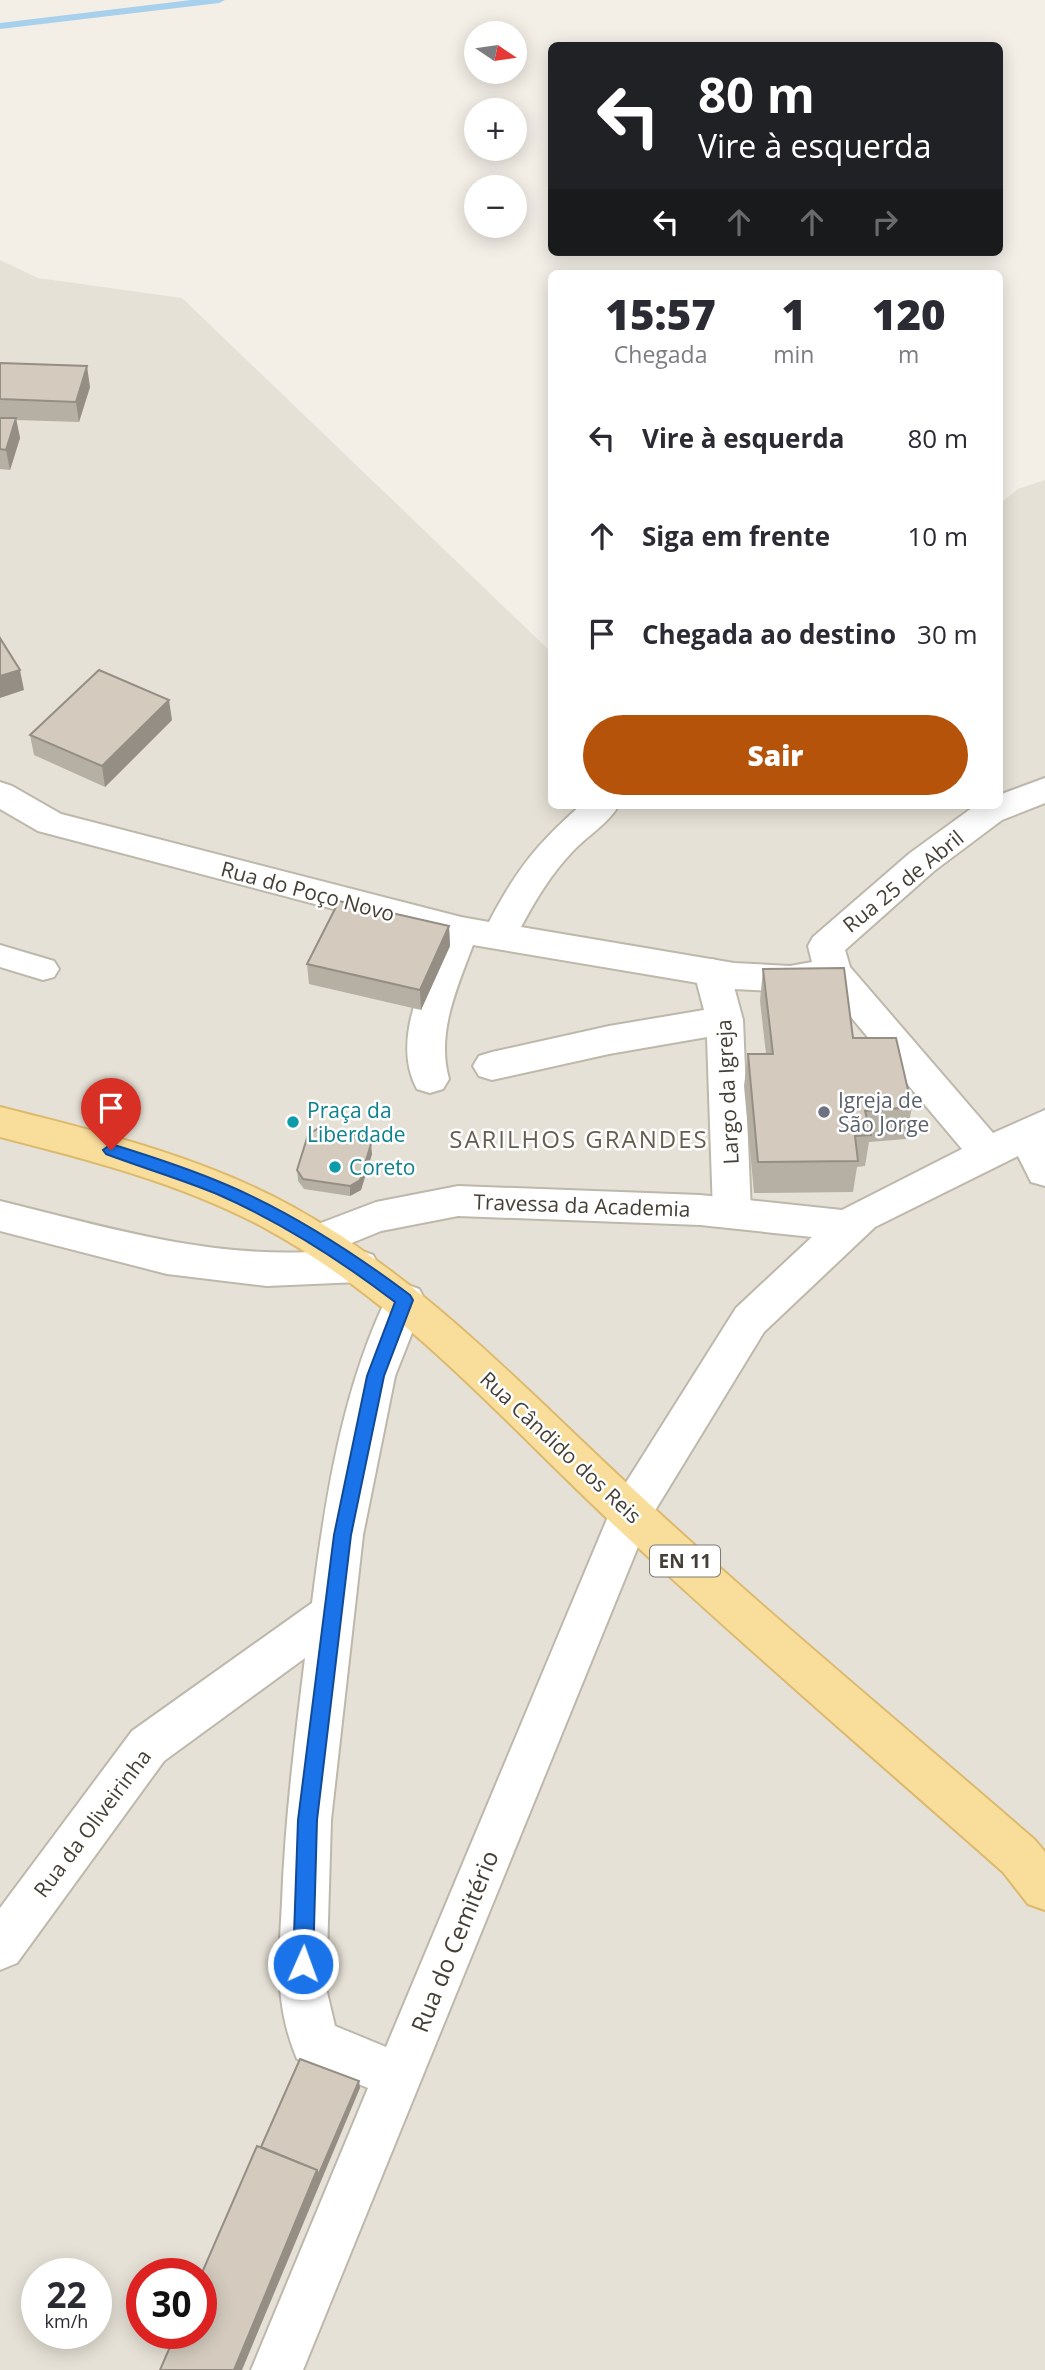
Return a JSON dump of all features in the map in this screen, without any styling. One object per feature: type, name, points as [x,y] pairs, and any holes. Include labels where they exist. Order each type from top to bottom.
[{"type":"main road","name":"EN 11","points":[[0,1122],[134,1156],[221,1189],[319,1240]]},
{"type":"main road","name":"Rua Cândido dos Reis","points":[[319,1240],[405,1300],[630,1513],[1019,1856],[1045,1888]]},
{"type":"street","name":"Rua 25 de Abril","points":[[1003,807],[1045,790]]},
{"type":"street","name":"Rua do Poço Novo","points":[[0,793],[51,823],[461,930],[712,972],[790,979],[833,972]]},
{"type":"street","points":[[499,936],[526,884],[561,842],[598,809]]},
{"type":"street","name":"Rua 25 de Abril","points":[[833,972],[825,946],[912,871],[998,809]]},
{"type":"street","points":[[430,1079],[426,1070],[427,1027],[461,930]]},
{"type":"street","name":"Largo da Igreja","points":[[712,972],[725,1020],[732,1213]]},
{"type":"street","points":[[833,972],[987,1152]]},
{"type":"street","points":[[492,1066],[608,1040],[725,1020]]},
{"type":"street","points":[[1035,1130],[1045,1171]]},
{"type":"street","name":"Rua do Cemitério","points":[[276,2370],[630,1513],[750,1320],[861,1216],[1035,1130]]},
{"type":"street","name":"Travessa da Academia","points":[[319,1240],[376,1217],[458,1200],[732,1213],[850,1226]]},
{"type":"street","points":[[0,1216],[167,1258],[267,1270],[359,1266]]},
{"type":"street","points":[[398,2076],[314,2042],[302,1988],[308,1820],[342,1535],[375,1376],[405,1300]]},
{"type":"street","name":"Rua da Oliveirinha","points":[[0,1947],[148,1746],[333,1613]]},
{"type":"lane","points":[[0,956],[43,969]]},
{"type":"shaded area","points":[[0,260],[38,278],[182,298],[548,649],[548,809],[1003,809],[1003,501],[1018,489],[1045,480],[1045,2370],[0,2370]]},
{"type":"building","points":[[0,363],[87,366],[76,402],[0,399]]},
{"type":"building","points":[[0,418],[16,418],[6,450],[0,449]]},
{"type":"building","points":[[0,638],[20,670],[0,676]]},
{"type":"building","points":[[99,670],[169,700],[102,766],[30,735]]},
{"type":"building","points":[[339,901],[449,926],[420,990],[307,964]]},
{"type":"building","name":"Igreja de São Jorge","points":[[844,968],[853,1038],[896,1038],[912,1107],[865,1111],[871,1135],[855,1136],[858,1161],[758,1162],[748,1054],[773,1054],[763,969]]},
{"type":"building","name":"Coreto","points":[[317,1129],[364,1136],[371,1144],[360,1180],[350,1186],[303,1179],[297,1170],[308,1135]]},
{"type":"building","points":[[300,2059],[359,2081],[318,2176],[317,2170],[261,2147]]},
{"type":"building","points":[[257,2146],[317,2170],[234,2370],[160,2370],[169,2349],[217,2349],[217,2258],[208,2258]]},
{"type":"waterway","points":[[0,26],[219,0]]},
{"type":"place","name":"Igreja de São Jorge","points":[[824,1112]]},
{"type":"place","name":"Praça da Liberdade","points":[[293,1122]]},
{"type":"place","name":"Coreto","points":[[335,1167]]},
{"type":"district","name":"SARILHOS GRANDES","points":[[579,1138]]},
{"type":"route","points":[[111,1150],[221,1189],[278,1217],[359,1266],[405,1300],[375,1376],[342,1535],[308,1820],[303,1964]]}]
